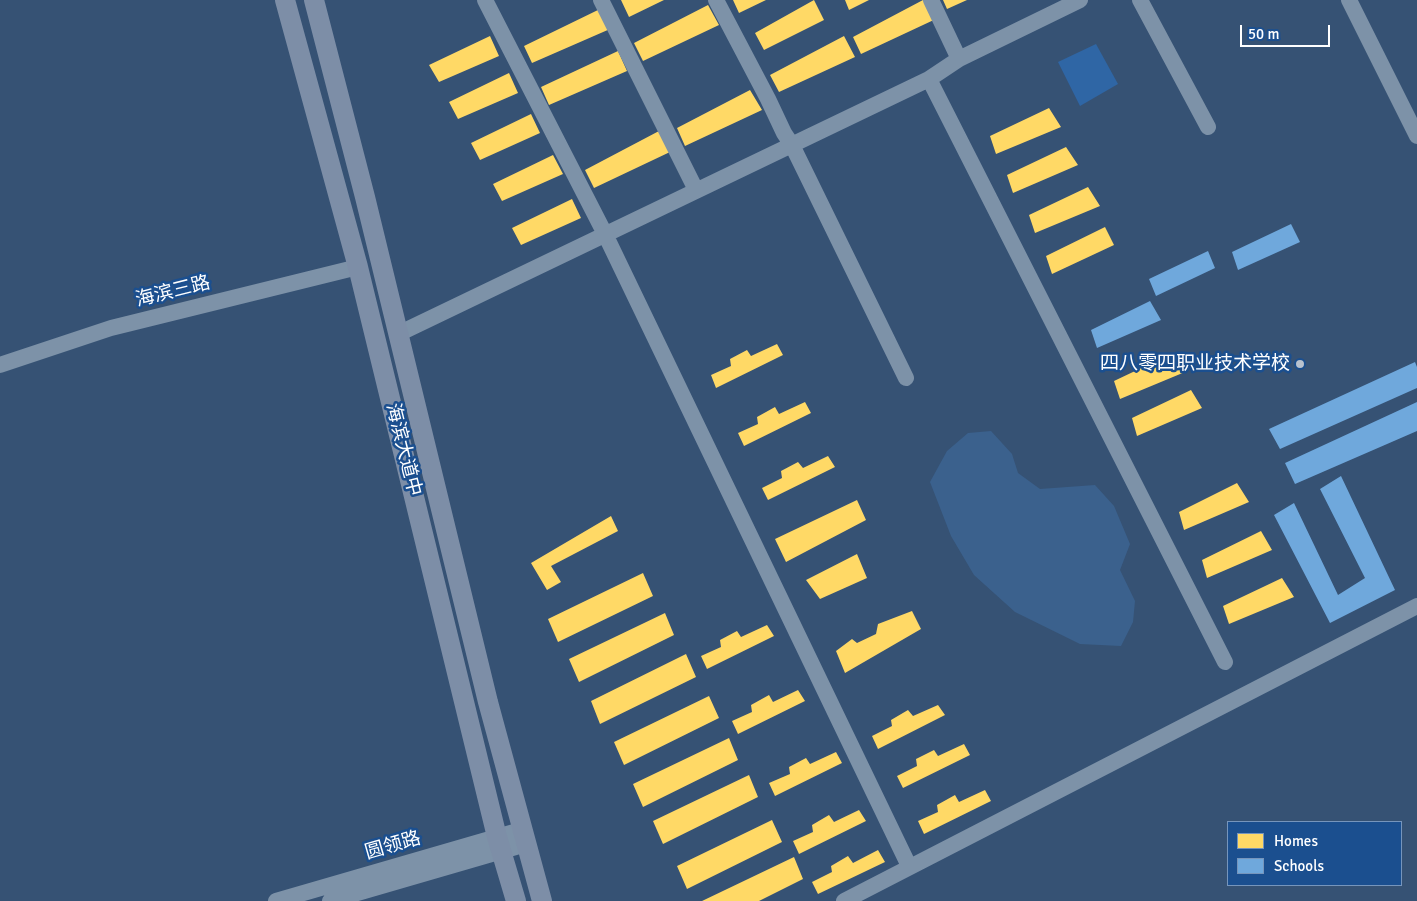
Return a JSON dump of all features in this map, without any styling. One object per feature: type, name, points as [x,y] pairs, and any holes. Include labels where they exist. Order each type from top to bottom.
[{"type":"main road","name":"海滨大道中","points":[[285,0],[358,267],[499,844],[516,901]]},
{"type":"main road","name":"海滨大道中","points":[[314,0],[524,837],[542,901]]},
{"type":"street","points":[[485,0],[605,234],[909,866]]},
{"type":"street","points":[[601,0],[696,190]]},
{"type":"street","points":[[716,0],[768,98],[784,133],[792,144],[906,378]]},
{"type":"street","points":[[932,0],[959,59]]},
{"type":"street","points":[[398,334],[929,79],[959,59],[1080,0]]},
{"type":"street","points":[[1140,0],[1208,127]]},
{"type":"street","points":[[1349,0],[1417,136]]},
{"type":"street","points":[[929,79],[1225,662]]},
{"type":"street","name":"海滨三路","points":[[0,365],[111,328],[358,267]]},
{"type":"street","points":[[844,901],[1417,606]]},
{"type":"street","name":"圆领路","points":[[276,901],[524,837]]},
{"type":"street","name":"圆领路","points":[[330,901],[499,844]]},
{"type":"shaded area","points":[[1096,44],[1118,84],[1080,106],[1058,62]]},
{"type":"shaded area","points":[[991,431],[1012,454],[1018,473],[1040,489],[1095,485],[1114,506],[1130,544],[1120,570],[1135,601],[1133,622],[1121,646],[1080,644],[1015,612],[974,575],[951,536],[930,482],[947,451],[968,433]]},
{"type":"building: Homes","points":[[621,0],[664,0],[629,17]]},
{"type":"building: Homes","points":[[733,0],[766,0],[739,13]]},
{"type":"building: Homes","points":[[814,0],[824,20],[764,50],[755,33]]},
{"type":"building: Homes","points":[[845,0],[869,0],[849,10]]},
{"type":"building: Homes","points":[[923,0],[938,18],[861,54],[853,37]]},
{"type":"building: Homes","points":[[943,0],[967,0],[947,9]]},
{"type":"building: Homes","points":[[708,5],[719,25],[643,61],[634,43]]},
{"type":"building: Homes","points":[[600,9],[610,29],[532,63],[524,46]]},
{"type":"building: Homes","points":[[490,36],[499,56],[439,82],[429,65]]},
{"type":"building: Homes","points":[[844,36],[855,57],[779,92],[770,75]]},
{"type":"building: Homes","points":[[618,51],[627,71],[549,105],[541,87]]},
{"type":"building: Homes","points":[[509,73],[518,93],[458,119],[449,102]]},
{"type":"building: Homes","points":[[750,90],[762,110],[685,146],[677,128]]},
{"type":"building: Homes","points":[[1049,108],[1061,127],[996,154],[990,136]]},
{"type":"building: Homes","points":[[531,114],[540,133],[480,160],[471,143]]},
{"type":"building: Homes","points":[[659,131],[670,152],[594,188],[585,170]]},
{"type":"building: Homes","points":[[1066,147],[1078,165],[1013,193],[1007,175]]},
{"type":"building: Homes","points":[[553,155],[563,174],[502,201],[493,184]]},
{"type":"building: Homes","points":[[1088,187],[1100,206],[1035,233],[1029,215]]},
{"type":"building: Homes","points":[[572,199],[581,218],[521,245],[512,228]]},
{"type":"building: Homes","points":[[1105,227],[1114,245],[1052,274],[1046,256]]},
{"type":"building: Homes","points":[[777,344],[783,355],[716,388],[711,375],[731,366],[730,359],[747,350],[751,356]]},
{"type":"building: Homes","points":[[1173,353],[1185,372],[1120,399],[1114,381]]},
{"type":"building: Homes","points":[[1191,390],[1202,408],[1137,436],[1132,418]]},
{"type":"building: Homes","points":[[805,402],[811,413],[744,446],[738,433],[758,424],[757,417],[775,407],[779,414]]},
{"type":"building: Homes","points":[[828,456],[835,467],[768,500],[762,488],[782,478],[781,471],[798,462],[803,468]]},
{"type":"building: Homes","points":[[1237,483],[1249,502],[1184,530],[1179,512]]},
{"type":"building: Homes","points":[[857,500],[866,520],[786,562],[775,539]]},
{"type":"building: Homes","points":[[611,516],[618,531],[551,566],[561,582],[547,590],[531,563]]},
{"type":"building: Homes","points":[[1261,531],[1272,550],[1207,578],[1202,560]]},
{"type":"building: Homes","points":[[857,554],[867,578],[820,599],[806,580]]},
{"type":"building: Homes","points":[[643,573],[653,596],[558,642],[548,619]]},
{"type":"building: Homes","points":[[1282,578],[1294,597],[1229,624],[1223,606]]},
{"type":"building: Homes","points":[[912,611],[921,629],[845,673],[836,651],[852,639],[857,643],[876,634],[878,624]]},
{"type":"building: Homes","points":[[665,613],[674,635],[579,682],[569,659]]},
{"type":"building: Homes","points":[[767,625],[774,636],[707,669],[701,656],[721,647],[720,640],[737,631],[741,637]]},
{"type":"building: Homes","points":[[686,654],[696,677],[600,724],[591,701]]},
{"type":"building: Homes","points":[[798,690],[805,701],[738,734],[732,721],[752,712],[751,705],[769,695],[773,702]]},
{"type":"building: Homes","points":[[709,696],[719,718],[624,765],[614,742]]},
{"type":"building: Homes","points":[[938,705],[945,715],[878,749],[872,736],[892,726],[891,720],[908,710],[913,716]]},
{"type":"building: Homes","points":[[729,738],[738,760],[643,807],[633,784]]},
{"type":"building: Homes","points":[[964,744],[970,755],[903,788],[897,776],[917,766],[916,759],[934,750],[938,756]]},
{"type":"building: Homes","points":[[836,752],[842,763],[775,796],[769,783],[790,774],[789,767],[806,758],[810,764]]},
{"type":"building: Homes","points":[[749,775],[758,797],[663,844],[653,821]]},
{"type":"building: Homes","points":[[985,790],[991,801],[924,834],[918,821],[938,812],[937,805],[955,795],[959,802]]},
{"type":"building: Homes","points":[[859,810],[866,821],[799,854],[793,841],[813,832],[812,825],[829,815],[834,822]]},
{"type":"building: Homes","points":[[772,820],[782,842],[687,889],[677,866]]},
{"type":"building: Homes","points":[[878,850],[885,862],[818,894],[812,882],[832,872],[831,866],[848,856],[853,863]]},
{"type":"building: Homes","points":[[794,857],[803,879],[759,901],[702,901]]},
{"type":"building: Schools","points":[[1291,224],[1300,242],[1238,270],[1232,252]]},
{"type":"building: Schools","points":[[1208,251],[1215,268],[1156,296],[1149,279]]},
{"type":"building: Schools","points":[[1150,301],[1161,320],[1097,348],[1091,330]]},
{"type":"building: Schools","points":[[1415,362],[1417,367],[1417,388],[1280,449],[1269,429]]},
{"type":"building: Schools","points":[[1417,402],[1417,431],[1295,484],[1285,463]]},
{"type":"building: Schools","points":[[1341,476],[1395,590],[1330,623],[1274,515],[1294,503],[1338,595],[1365,578],[1320,489]]},
{"type":"place","name":"四八零四职业技术学校","points":[[1300,364]]}]
